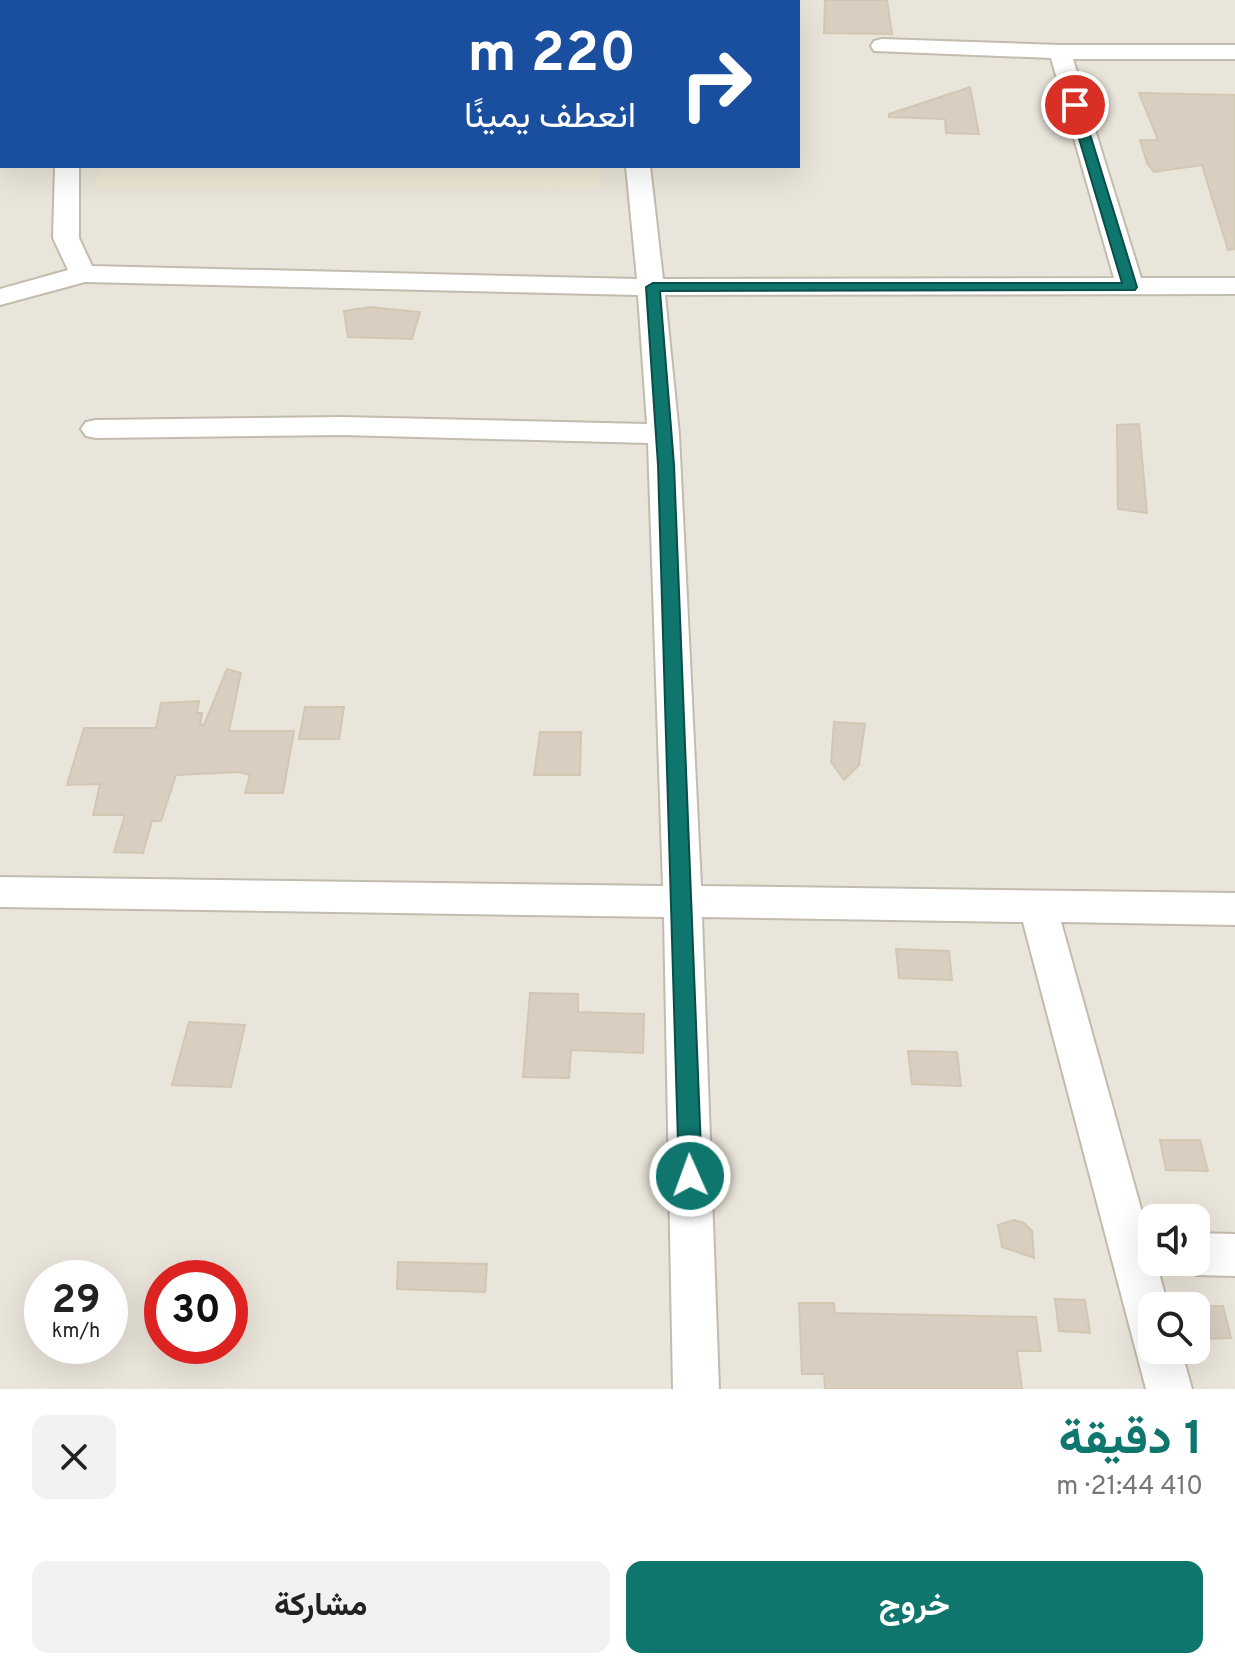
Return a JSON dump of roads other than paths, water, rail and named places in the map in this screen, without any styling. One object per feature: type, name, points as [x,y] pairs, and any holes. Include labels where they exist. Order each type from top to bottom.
[{"type":"street","points":[[882,46],[1060,52],[1235,52]]},
{"type":"street","points":[[1060,52],[1130,287]]},
{"type":"street","points":[[67,168],[66,238],[83,274]]},
{"type":"street","points":[[638,168],[653,287],[664,434],[683,903],[696,1389]]},
{"type":"street","points":[[0,297],[13,296],[83,274],[653,287],[1235,286]]},
{"type":"street","points":[[96,429],[342,426],[664,434]]},
{"type":"street","points":[[0,892],[1235,909]]},
{"type":"street","points":[[1038,908],[1138,1243]]},
{"type":"street","points":[[1210,1254],[1235,1255]]},
{"type":"street","points":[[1162,1364],[1169,1389]]}]
